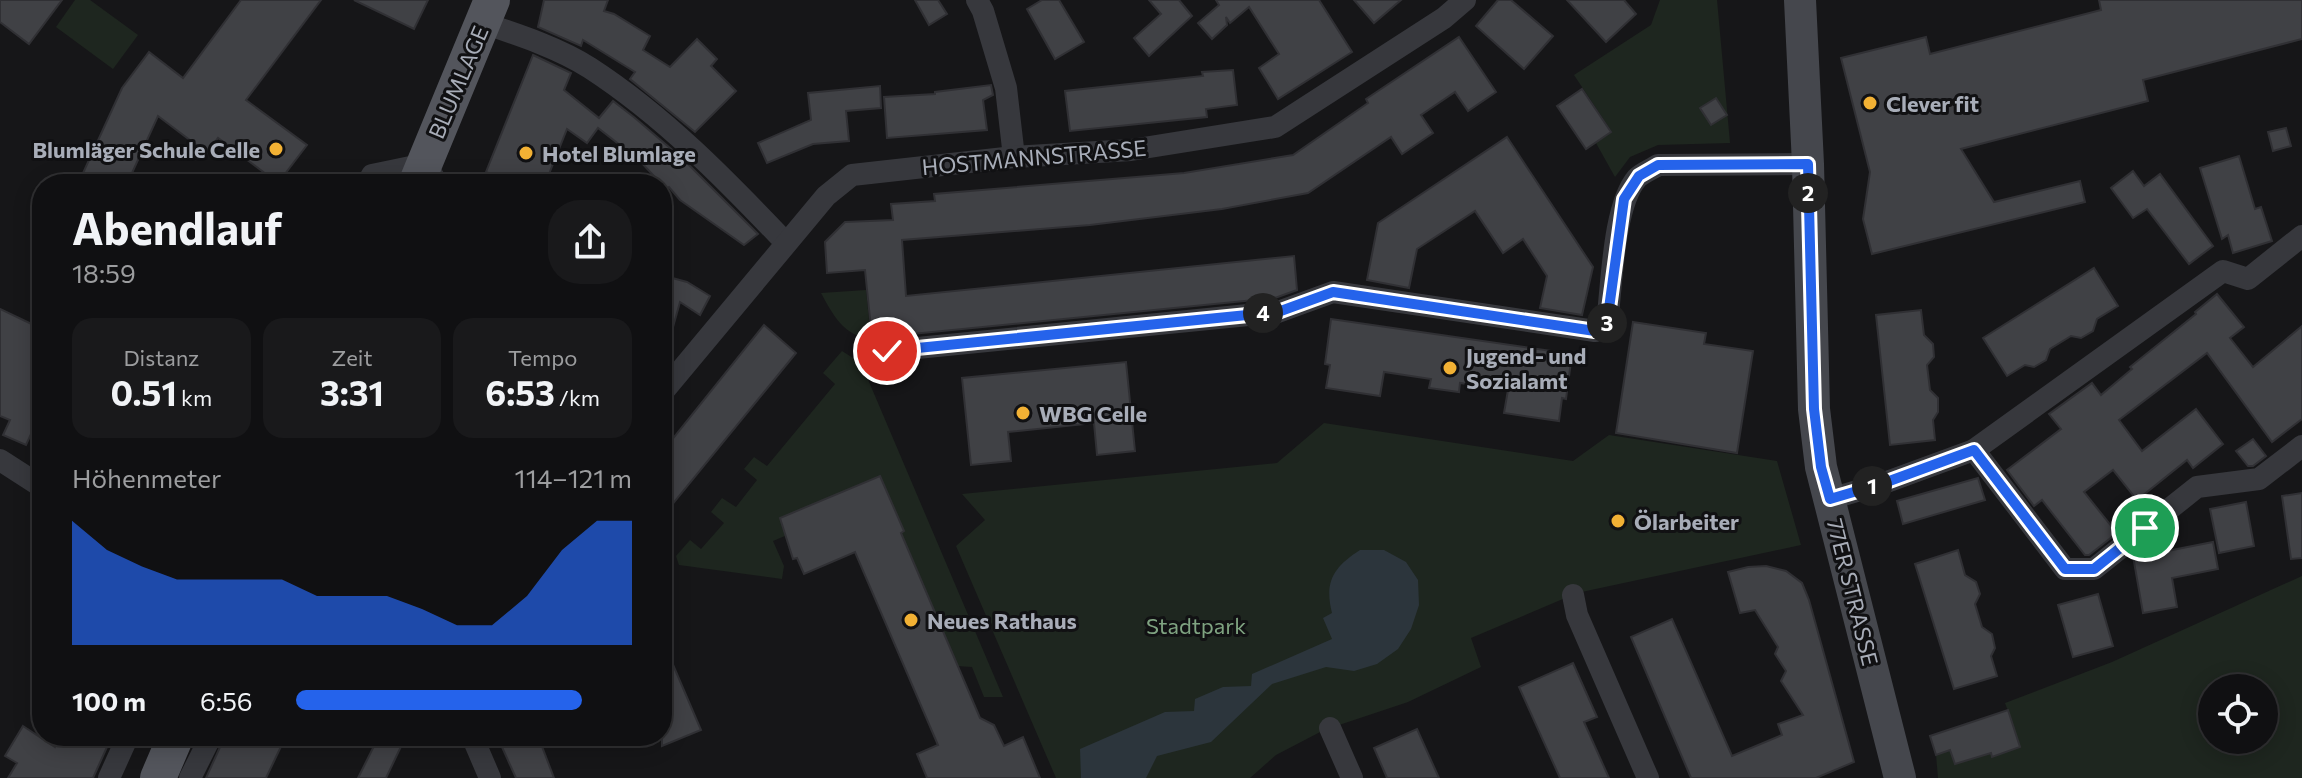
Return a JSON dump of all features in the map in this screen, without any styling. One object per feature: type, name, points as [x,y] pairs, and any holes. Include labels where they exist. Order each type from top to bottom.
[{"type":"main road","name":"BLUMLAGE","points":[[427,174],[488,11]]},
{"type":"main road","points":[[158,778],[172,746]]},
{"type":"street","points":[[977,0],[1006,88],[1014,157]]},
{"type":"street","name":"HOSTMANNSTRASSE","points":[[672,381],[826,196],[852,175],[1014,157],[1131,150],[1275,127],[1444,18],[1465,0]]},
{"type":"street","name":"77ER STRASSE","points":[[1800,0],[1814,409],[1821,467],[1900,778]]},
{"type":"street","points":[[488,11],[523,37],[588,67],[670,129],[786,243]]},
{"type":"street","points":[[867,353],[1278,312],[1333,292],[1595,331],[1607,323],[1624,199],[1639,176],[1658,165],[1808,164]]},
{"type":"street","points":[[1830,499],[1974,450],[2223,271],[2248,279],[2302,236]]},
{"type":"street","points":[[1974,450],[2065,569],[2094,569],[2197,487],[2259,479],[2302,446]]},
{"type":"street","points":[[0,460],[32,481]]},
{"type":"street","points":[[1573,595],[1577,615],[1648,778]]},
{"type":"street","points":[[1330,728],[1352,778]]},
{"type":"street","points":[[109,778],[123,746]]},
{"type":"street","points":[[190,778],[206,746]]},
{"type":"street","points":[[476,746],[490,778]]},
{"type":"green space","points":[[75,0],[90,0],[138,35],[113,69],[56,27]]},
{"type":"green space","points":[[1660,0],[1717,0],[1730,143],[1658,145],[1630,157],[1615,177],[1596,143],[1612,132],[1574,75],[1651,25]]},
{"type":"green space","points":[[866,290],[871,339],[846,329],[821,293]]},
{"type":"green space","points":[[842,351],[861,363],[1003,697],[984,697],[972,667],[957,666],[880,476],[781,518],[787,535],[773,541],[784,566],[782,579],[679,565],[676,556],[690,540],[701,549],[724,523],[711,512],[722,498],[736,507],[757,480],[744,469],[754,457],[767,466],[835,384],[823,373]]},
{"type":"green space","name":"Stadtpark","points":[[1324,423],[1573,461],[1609,435],[1777,461],[1801,545],[1577,593],[1471,638],[1481,667],[1408,702],[1324,730],[1276,755],[1250,778],[1056,778],[956,546],[985,520],[962,494],[1277,463]]},
{"type":"green space","points":[[2302,576],[2302,778],[1938,778],[1930,736],[2008,711],[2005,703],[2112,662]]},
{"type":"shaded area","points":[[1360,550],[1384,550],[1406,562],[1418,580],[1419,605],[1411,629],[1398,649],[1377,664],[1354,671],[1326,667],[1272,684],[1211,742],[1157,756],[1146,778],[1081,778],[1080,749],[1165,712],[1194,711],[1195,699],[1223,687],[1251,686],[1252,674],[1332,639],[1323,618],[1332,613],[1330,583],[1338,569]]},
{"type":"building","points":[[0,0],[62,0],[29,44],[0,22]]},
{"type":"building","points":[[241,0],[321,0],[246,100],[307,145],[285,174],[266,174],[218,138],[207,153],[158,116],[132,174],[83,174],[122,88],[149,52],[183,78]]},
{"type":"building","points":[[354,0],[428,0],[414,29]]},
{"type":"building","points":[[544,0],[608,0],[604,11],[650,36],[643,50],[670,67],[697,39],[717,59],[711,66],[736,91],[695,132],[630,79],[635,72],[583,40],[581,46],[538,27]]},
{"type":"building","points":[[915,0],[938,0],[947,14],[929,25]]},
{"type":"building","points":[[1042,0],[1059,0],[1084,42],[1055,59],[1027,9]]},
{"type":"building","points":[[1149,0],[1179,0],[1192,16],[1149,56],[1134,38],[1161,14]]},
{"type":"building","points":[[1216,0],[1319,0],[1352,52],[1278,99],[1259,68],[1279,54],[1249,7],[1230,23],[1226,17],[1227,25],[1212,39],[1198,23],[1219,5]]},
{"type":"building","points":[[1354,0],[1401,0],[1374,23]]},
{"type":"building","points":[[1498,0],[1511,0],[1553,36],[1524,69],[1476,26]]},
{"type":"building","points":[[1567,0],[1624,0],[1636,14],[1606,42]]},
{"type":"building","points":[[2099,0],[2302,0],[2302,39],[2143,80],[2148,101],[1961,149],[1994,202],[2080,181],[2085,202],[1872,254],[1863,219],[1870,172],[1841,58],[1926,37],[1930,54],[2101,10]]},
{"type":"building","points":[[1459,37],[1496,92],[1468,111],[1455,92],[1421,115],[1433,133],[1402,154],[1391,137],[1308,193],[1222,209],[1090,225],[902,240],[906,296],[1294,256],[1297,290],[1275,298],[872,338],[865,270],[827,273],[825,242],[845,222],[893,220],[891,204],[935,201],[934,194],[1184,173],[1293,155],[1368,103],[1366,99]]},
{"type":"building","points":[[533,55],[571,73],[564,90],[599,118],[613,101],[635,118],[684,160],[758,234],[744,245],[680,200],[672,191],[672,174],[652,174],[598,128],[587,143],[567,129],[549,174],[486,172]]},
{"type":"building","points":[[1233,70],[1237,105],[1206,109],[1207,117],[1070,131],[1065,91]]},
{"type":"building","points":[[991,85],[993,95],[983,100],[987,130],[887,138],[884,97],[935,94]]},
{"type":"building","points":[[880,86],[881,108],[846,111],[849,141],[813,144],[767,163],[758,143],[811,120],[808,93]]},
{"type":"building","points":[[1582,89],[1611,132],[1586,149],[1557,106]]},
{"type":"building","points":[[1716,98],[1727,115],[1711,125],[1700,108]]},
{"type":"building","points":[[2286,128],[2291,146],[2273,151],[2268,132]]},
{"type":"building","points":[[1507,137],[1593,267],[1582,315],[1540,308],[1547,276],[1523,239],[1503,253],[1475,211],[1417,249],[1409,288],[1367,280],[1378,223]]},
{"type":"building","points":[[2239,156],[2255,209],[2261,207],[2272,241],[2233,253],[2228,235],[2222,239],[2200,168]]},
{"type":"building","points":[[2133,171],[2144,186],[2160,174],[2213,246],[2189,264],[2147,209],[2133,218],[2111,188]]},
{"type":"building","points":[[2094,268],[2118,306],[2097,319],[2093,331],[2081,338],[2071,336],[2050,349],[2046,360],[2034,367],[2025,365],[2007,376],[1983,338]]},
{"type":"building","points":[[672,278],[687,282],[710,296],[700,315],[680,302],[672,331]]},
{"type":"building","points":[[2217,294],[2244,327],[2230,338],[2253,367],[2302,326],[2302,419],[2272,442],[2207,353],[2119,420],[2142,451],[2196,409],[2223,444],[2193,468],[2187,460],[2137,500],[2113,470],[2084,492],[2117,533],[2085,555],[2042,500],[2034,506],[2007,470],[2061,429],[2049,414],[2092,383],[2101,395]]},
{"type":"building","points":[[0,309],[32,324],[32,432],[26,445],[3,435],[10,420],[0,416]]},
{"type":"building","points":[[1921,310],[1924,335],[1933,344],[1934,357],[1927,365],[1930,390],[1938,398],[1938,412],[1933,420],[1935,440],[1890,445],[1876,315]]},
{"type":"building","name":"Jugend- und Sozialamt","points":[[1331,319],[1572,354],[1566,399],[1562,398],[1559,421],[1504,413],[1508,390],[1460,383],[1459,392],[1429,388],[1431,379],[1384,372],[1380,396],[1326,388],[1330,365],[1325,364]]},
{"type":"building","points":[[1633,322],[1706,333],[1704,344],[1753,351],[1737,453],[1616,433]]},
{"type":"building","points":[[764,325],[796,353],[672,505],[672,440]]},
{"type":"building","name":"WBG Celle","points":[[1126,362],[1135,451],[1097,455],[1094,423],[1008,432],[1011,461],[971,465],[962,378]]},
{"type":"building","points":[[2253,439],[2266,456],[2253,466],[2248,466],[2236,451]]},
{"type":"building","name":"Neues Rathaus","points":[[880,476],[980,718],[994,725],[1004,746],[1023,737],[1040,778],[927,778],[917,754],[938,745],[855,552],[804,574],[797,558],[793,559],[780,518]]},
{"type":"building","points":[[1978,478],[1985,500],[1903,524],[1897,501]]},
{"type":"building","points":[[2302,493],[2302,558],[2291,559],[2282,496]]},
{"type":"building","points":[[2246,502],[2254,546],[2219,553],[2210,509]]},
{"type":"building","points":[[2213,542],[2218,569],[2172,578],[2177,607],[2143,613],[2133,556],[2166,547],[2167,551]]},
{"type":"building","points":[[1958,550],[1965,575],[1976,582],[1980,594],[1975,604],[1982,627],[1992,634],[1995,648],[1991,656],[1997,676],[1954,689],[1915,564]]},
{"type":"building","points":[[1766,566],[1786,571],[1802,583],[1854,762],[1816,778],[1691,778],[1631,637],[1672,619],[1732,756],[1782,735],[1778,724],[1803,715],[1781,681],[1786,671],[1775,654],[1778,647],[1755,610],[1740,613],[1728,572]]},
{"type":"building","points":[[2098,594],[2113,646],[2073,657],[2058,605]]},
{"type":"building","points":[[672,662],[701,730],[672,742]]},
{"type":"building","points":[[1573,663],[1597,717],[1584,722],[1609,778],[1560,778],[1519,687]]},
{"type":"building","points":[[2008,710],[2020,747],[1992,757],[1991,753],[1955,764],[1950,750],[1936,755],[1930,736]]},
{"type":"building","points":[[23,726],[32,732],[32,746],[107,746],[93,778],[8,778],[17,763],[5,756]]},
{"type":"building","points":[[1417,729],[1439,778],[1387,778],[1374,748]]},
{"type":"building","points":[[220,746],[281,746],[266,778],[206,778]]},
{"type":"building","points":[[374,746],[401,746],[386,778],[358,778]]},
{"type":"building","points":[[502,746],[542,746],[554,778],[516,778]]},
{"type":"place","name":"Clever fit","points":[[1870,103]]},
{"type":"place","name":"Blumläger Schule Celle","points":[[276,149]]},
{"type":"place","name":"Hotel Blumlage","points":[[526,153]]},
{"type":"place","name":"Jugend- und Sozialamt","points":[[1450,368]]},
{"type":"place","name":"WBG Celle","points":[[1023,413]]},
{"type":"place","name":"Ölarbeiter","points":[[1618,521]]},
{"type":"place","name":"Neues Rathaus","points":[[911,620]]},
{"type":"route","points":[[887,351],[1278,312],[1333,292],[1595,331],[1607,323],[1624,199],[1639,176],[1658,165],[1808,164],[1807,230],[1814,409],[1821,467],[1830,499],[1974,450],[2065,569],[2094,569],[2145,528]]}]
